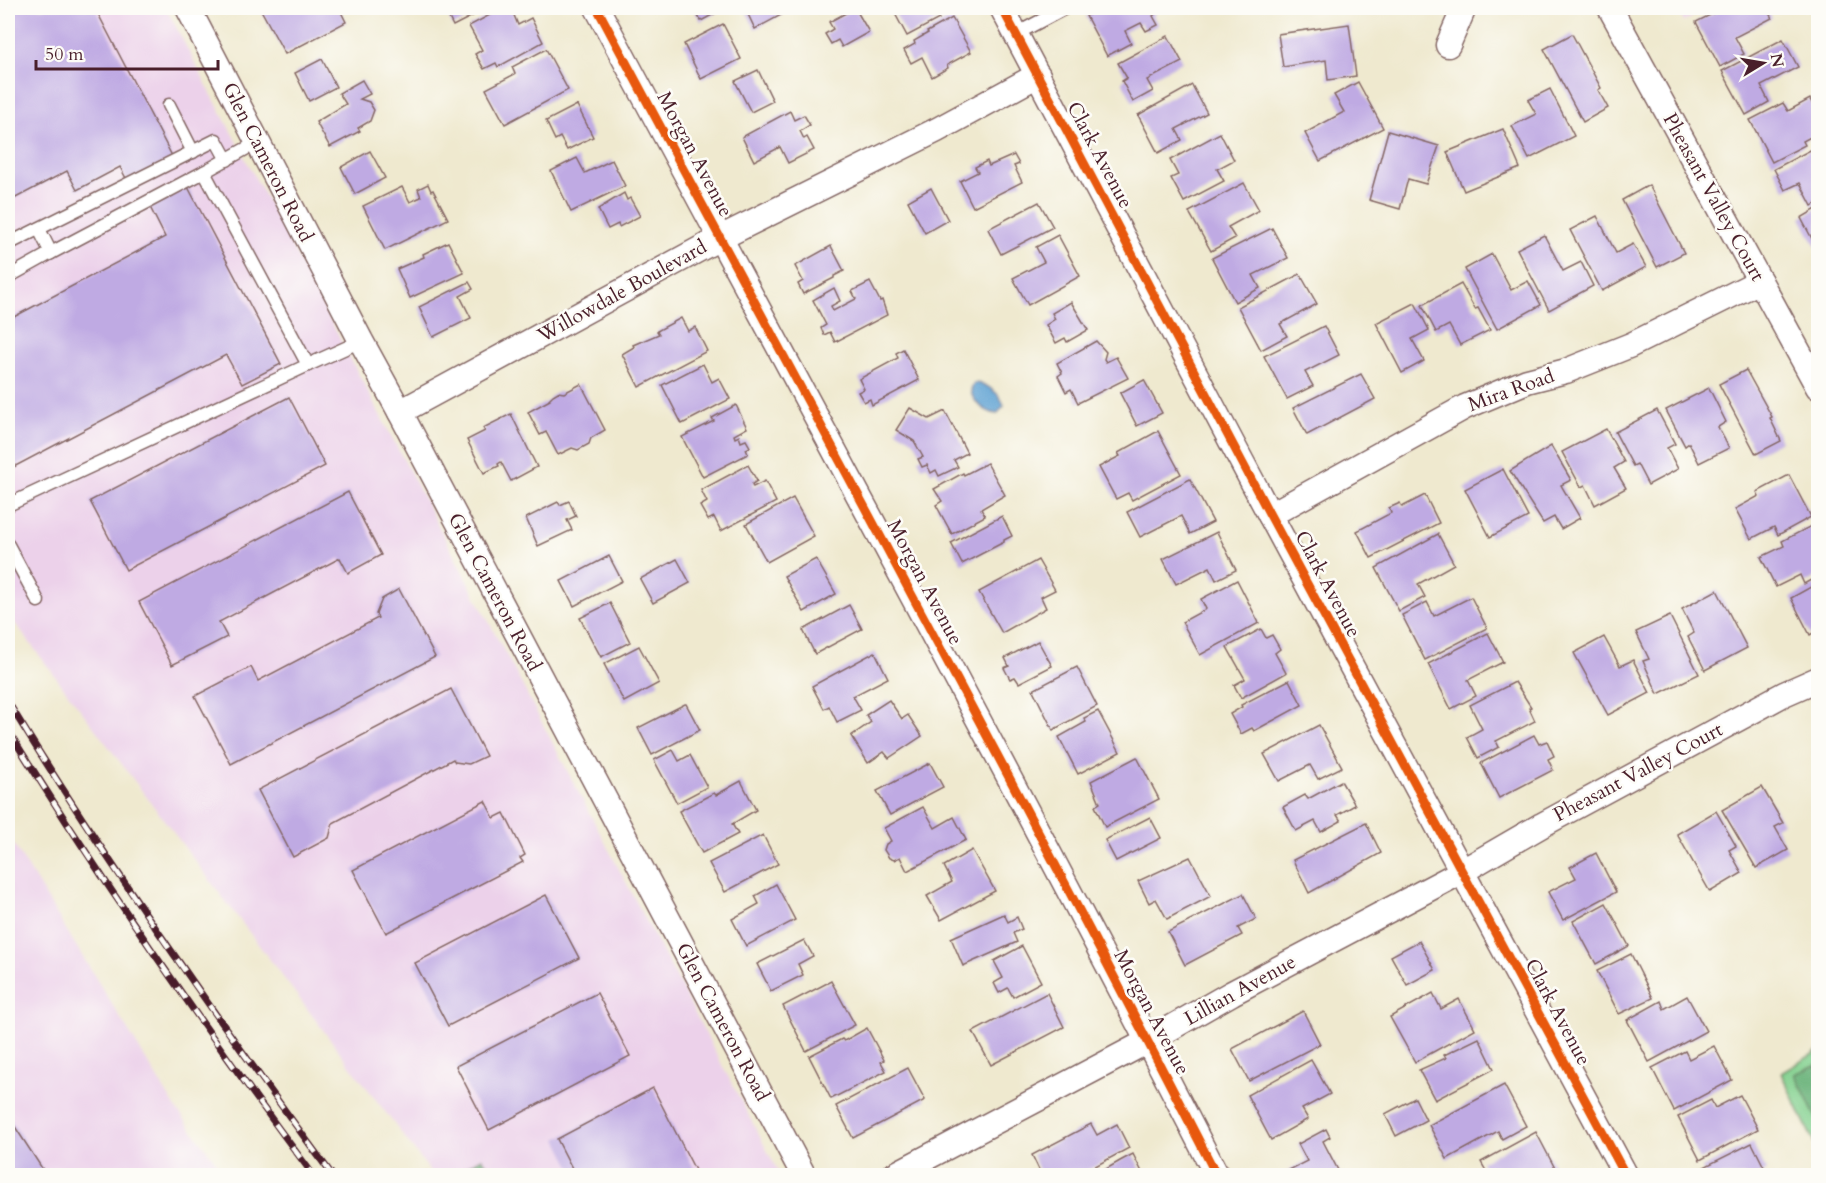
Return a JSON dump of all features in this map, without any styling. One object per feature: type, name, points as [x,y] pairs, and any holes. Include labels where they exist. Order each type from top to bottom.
[{"type":"street","name":"Glen Cameron Road","points":[[188,8],[361,341],[804,1176]]},
{"type":"street","name":"Morgan Avenue","points":[[597,8],[1148,1041],[1217,1176]]},
{"type":"street","name":"Clark Avenue","points":[[1002,8],[1461,872],[1626,1176]]},
{"type":"street","points":[[1448,45],[1464,8]]},
{"type":"street","name":"Pheasant Valley Court","points":[[1610,8],[1818,387]]},
{"type":"street","name":"Willowdale Boulevard","points":[[400,412],[720,238],[937,130],[1038,75]]},
{"type":"street","name":"Mira Road","points":[[1270,514],[1465,407],[1527,381],[1566,371],[1631,345],[1760,281]]},
{"type":"street","name":"Pheasant Valley Court","points":[[1461,872],[1542,825],[1784,694],[1818,679]]},
{"type":"street","name":"Lillian Avenue","points":[[892,1176],[1461,872]]},
{"type":"lane","points":[[1016,34],[1062,8]]},
{"type":"lane","points":[[169,105],[193,152]]},
{"type":"lane","points":[[8,244],[216,140],[227,160]]},
{"type":"lane","points":[[8,277],[258,142]]},
{"type":"lane","points":[[204,172],[308,364]]},
{"type":"lane","points":[[39,230],[51,253]]},
{"type":"lane","points":[[8,505],[361,341]]},
{"type":"lane","points":[[8,545],[38,601]]},
{"type":"shaded area","points":[[8,8],[166,8],[780,1175],[433,1175],[8,614]]},
{"type":"shaded area","points":[[1676,8],[1708,8],[1684,22]]},
{"type":"shaded area","points":[[8,835],[175,1107],[226,1175],[8,1175]]},
{"type":"green space","points":[[1818,1051],[1818,1151],[1781,1073]]},
{"type":"green space","points":[[1818,1064],[1818,1122],[1795,1074]]},
{"type":"green space","points":[[482,1158],[494,1175],[452,1175]]},
{"type":"water","points":[[974,383],[988,387],[1000,397],[1004,406],[997,414],[987,411],[977,403],[972,393]]},
{"type":"building","points":[[8,8],[95,8],[173,158],[128,182],[120,167],[77,190],[67,171],[8,202]]},
{"type":"building","points":[[266,8],[339,8],[346,22],[285,54],[261,10]]},
{"type":"building","points":[[438,8],[488,8],[453,26],[447,14],[443,17]]},
{"type":"building","points":[[503,8],[511,8],[518,25],[531,18],[543,42],[498,67],[496,63],[484,69],[475,54],[482,50],[469,26]]},
{"type":"building","points":[[693,8],[725,8],[701,21]]},
{"type":"building","points":[[745,8],[792,8],[755,29]]},
{"type":"building","points":[[855,8],[869,32],[842,47],[838,40],[831,44],[825,34],[833,29],[829,22]]},
{"type":"building","points":[[892,8],[933,8],[939,19],[907,36]]},
{"type":"building","points":[[1102,8],[1152,8],[1158,25],[1146,31],[1141,23],[1125,31],[1131,43],[1107,56],[1086,16]]},
{"type":"building","points":[[1724,8],[1766,8],[1772,18],[1735,37],[1744,54],[1720,67],[1696,22]]},
{"type":"building","points":[[952,18],[971,52],[947,65],[948,68],[932,77],[922,57],[911,63],[904,50],[915,44],[914,41],[927,32]]},
{"type":"building","points":[[723,24],[741,59],[701,79],[684,44]]},
{"type":"building","points":[[1349,24],[1356,76],[1328,80],[1326,60],[1283,67],[1278,34]]},
{"type":"building","points":[[1572,34],[1601,88],[1598,90],[1608,108],[1583,122],[1544,49]]},
{"type":"building","points":[[1168,36],[1182,62],[1147,80],[1153,91],[1133,102],[1122,81],[1127,78],[1118,63]]},
{"type":"building","points":[[1783,39],[1798,67],[1761,86],[1769,102],[1746,115],[1722,71]]},
{"type":"building","points":[[546,49],[568,90],[505,124],[486,89],[515,74],[512,67]]},
{"type":"building","points":[[322,59],[336,87],[309,101],[295,73]]},
{"type":"building","points":[[758,70],[773,101],[751,112],[735,81]]},
{"type":"building","points":[[362,80],[370,94],[360,99],[369,102],[374,110],[370,121],[358,128],[360,131],[330,147],[316,122],[346,104],[339,93]]},
{"type":"building","points":[[1358,82],[1383,128],[1320,161],[1305,133],[1344,112],[1334,95]]},
{"type":"building","points":[[1192,85],[1207,113],[1176,129],[1182,140],[1158,153],[1138,115]]},
{"type":"building","points":[[1550,89],[1574,136],[1529,159],[1512,126],[1536,114],[1528,100]]},
{"type":"building","points":[[1810,99],[1818,116],[1818,133],[1803,141],[1805,145],[1772,162],[1750,120],[1783,103],[1788,111]]},
{"type":"building","points":[[577,105],[593,137],[567,150],[560,137],[555,140],[546,121]]},
{"type":"building","points":[[790,111],[794,120],[804,115],[810,125],[800,131],[804,139],[807,137],[814,150],[788,163],[780,147],[754,161],[742,137]]},
{"type":"building","points":[[1503,129],[1520,168],[1464,191],[1447,152]]},
{"type":"building","points":[[1388,131],[1439,146],[1426,184],[1408,179],[1400,209],[1369,200]]},
{"type":"building","points":[[1220,133],[1234,160],[1217,169],[1224,181],[1184,202],[1171,178],[1178,175],[1170,160]]},
{"type":"building","points":[[1818,146],[1818,202],[1812,206],[1800,183],[1785,190],[1774,169]]},
{"type":"building","points":[[370,151],[385,178],[355,194],[341,167]]},
{"type":"building","points":[[1014,155],[1019,164],[1014,166],[1022,182],[973,207],[960,181],[978,172],[975,167],[987,161],[989,166]]},
{"type":"building","points":[[577,158],[585,173],[612,160],[625,186],[571,212],[551,171]]},
{"type":"building","points":[[1244,183],[1259,210],[1228,227],[1235,238],[1211,251],[1189,212]]},
{"type":"building","points":[[428,184],[448,219],[385,250],[363,206],[402,187],[410,202],[421,197],[418,189]]},
{"type":"building","points":[[1649,185],[1684,253],[1657,267],[1622,200]]},
{"type":"building","points":[[188,187],[281,364],[242,384],[226,355],[8,470],[8,320],[165,237],[150,207]]},
{"type":"building","points":[[931,188],[948,220],[925,233],[908,201]]},
{"type":"building","points":[[624,193],[627,200],[630,198],[640,216],[619,227],[618,224],[608,229],[598,209]]},
{"type":"building","points":[[1039,202],[1053,227],[1001,254],[988,229]]},
{"type":"building","points":[[1818,208],[1818,250],[1801,218]]},
{"type":"building","points":[[1597,216],[1616,253],[1633,244],[1646,267],[1602,291],[1570,230]]},
{"type":"building","points":[[1272,228],[1288,258],[1253,275],[1260,288],[1235,302],[1212,258]]},
{"type":"building","points":[[1058,235],[1080,276],[1028,305],[1013,278],[1044,262],[1036,247]]},
{"type":"building","points":[[1544,235],[1563,271],[1581,262],[1593,286],[1549,310],[1517,249]]},
{"type":"building","points":[[448,242],[464,273],[410,298],[397,269],[424,257],[423,254]]},
{"type":"building","points":[[831,246],[844,271],[803,294],[798,284],[803,281],[795,266]]},
{"type":"building","points":[[1492,254],[1511,290],[1528,281],[1541,305],[1497,329],[1465,269]]},
{"type":"building","points":[[1300,274],[1317,304],[1280,324],[1287,336],[1261,350],[1238,307]]},
{"type":"building","points":[[469,282],[473,289],[460,296],[471,318],[433,337],[419,307]]},
{"type":"building","points":[[870,282],[880,301],[882,300],[887,315],[835,342],[830,332],[824,335],[821,328],[826,325],[813,300],[834,288],[840,301],[831,306],[833,311],[856,299],[852,291]]},
{"type":"building","points":[[1461,284],[1490,330],[1460,345],[1449,325],[1436,332],[1422,305]]},
{"type":"building","points":[[1071,302],[1088,330],[1067,342],[1065,338],[1056,343],[1046,325],[1055,319],[1052,313]]},
{"type":"building","points":[[1415,303],[1429,330],[1412,339],[1424,361],[1402,373],[1376,323]]},
{"type":"building","points":[[681,318],[688,331],[695,327],[707,351],[639,387],[622,354],[634,347],[633,345],[659,334],[657,331]]},
{"type":"building","points":[[1324,326],[1339,355],[1305,372],[1313,386],[1287,399],[1264,356]]},
{"type":"building","points":[[1096,341],[1106,352],[1104,359],[1106,362],[1116,357],[1128,378],[1078,403],[1071,389],[1066,392],[1058,376],[1062,373],[1057,363]]},
{"type":"building","points":[[903,349],[919,380],[872,405],[870,399],[864,402],[858,392],[864,389],[859,379],[898,358],[896,353]]},
{"type":"building","points":[[703,364],[712,382],[719,378],[730,399],[682,424],[662,385]]},
{"type":"building","points":[[1746,370],[1772,417],[1770,418],[1781,441],[1756,454],[1719,384]]},
{"type":"building","points":[[1361,374],[1375,399],[1307,435],[1293,408]]},
{"type":"building","points":[[1144,380],[1162,413],[1137,426],[1120,393]]},
{"type":"building","points":[[581,384],[605,430],[591,438],[589,444],[578,450],[572,448],[558,455],[546,432],[540,435],[528,412],[550,400],[558,392],[564,393]]},
{"type":"building","points":[[1709,388],[1726,422],[1718,427],[1729,448],[1699,463],[1689,443],[1685,446],[1666,410]]},
{"type":"building","points":[[289,397],[325,466],[126,570],[90,501]]},
{"type":"building","points":[[736,405],[747,428],[734,435],[735,438],[739,436],[741,442],[746,440],[750,447],[746,449],[748,454],[703,477],[682,437],[714,421],[712,418]]},
{"type":"building","points":[[910,408],[929,419],[945,411],[967,453],[954,460],[958,467],[939,476],[936,470],[931,473],[927,465],[922,467],[918,459],[923,457],[914,441],[896,430]]},
{"type":"building","points":[[1657,410],[1675,444],[1667,448],[1678,469],[1648,485],[1637,464],[1633,466],[1615,432]]},
{"type":"building","points":[[511,414],[537,467],[511,481],[501,462],[499,466],[484,473],[467,440],[485,431],[483,428]]},
{"type":"building","points":[[1606,429],[1624,462],[1614,468],[1626,488],[1595,505],[1585,485],[1581,487],[1562,452]]},
{"type":"building","points":[[1158,431],[1181,474],[1132,500],[1128,493],[1116,499],[1099,467],[1120,456],[1118,453]]},
{"type":"building","points":[[1551,446],[1571,480],[1561,485],[1580,518],[1561,529],[1554,517],[1543,523],[1510,471]]},
{"type":"building","points":[[987,463],[1005,495],[981,509],[985,516],[952,534],[936,505],[942,501],[934,489]]},
{"type":"building","points":[[748,465],[757,481],[752,484],[753,487],[765,481],[776,502],[721,531],[714,517],[708,520],[700,506],[707,502],[701,490]]},
{"type":"building","points":[[1503,469],[1528,517],[1490,537],[1465,489]]},
{"type":"building","points":[[1789,475],[1811,517],[1778,535],[1774,527],[1751,539],[1735,509],[1759,496],[1757,492]]},
{"type":"building","points":[[1190,479],[1213,522],[1190,534],[1181,516],[1140,537],[1127,512]]},
{"type":"building","points":[[348,492],[381,555],[348,573],[340,558],[219,622],[227,637],[172,665],[139,602]]},
{"type":"building","points":[[1425,495],[1439,523],[1371,558],[1357,531],[1391,513],[1389,508],[1400,503],[1402,507]]},
{"type":"building","points":[[793,498],[814,536],[767,562],[746,524]]},
{"type":"building","points":[[569,501],[576,516],[567,520],[572,530],[538,546],[526,518],[558,502],[560,505]]},
{"type":"building","points":[[1002,516],[1012,536],[962,564],[951,543]]},
{"type":"building","points":[[1815,524],[1818,531],[1818,576],[1804,584],[1800,575],[1776,587],[1761,557],[1784,546],[1782,541]]},
{"type":"building","points":[[1217,532],[1236,570],[1216,580],[1210,567],[1176,584],[1163,559]]},
{"type":"building","points":[[1438,534],[1454,564],[1418,584],[1425,597],[1399,611],[1376,568]]},
{"type":"building","points":[[609,556],[622,581],[574,606],[561,581]]},
{"type":"building","points":[[677,559],[690,583],[653,603],[640,579]]},
{"type":"building","points":[[816,559],[836,594],[804,612],[784,576]]},
{"type":"building","points":[[1038,560],[1055,590],[1041,597],[1046,608],[1002,633],[979,592]]},
{"type":"building","points":[[1237,580],[1259,623],[1200,655],[1182,622],[1206,609],[1201,599]]},
{"type":"building","points":[[1818,583],[1818,630],[1810,635],[1791,598]]},
{"type":"building","points":[[399,589],[435,657],[231,764],[195,696],[251,667],[258,681],[378,618],[376,614],[382,599]]},
{"type":"building","points":[[1717,590],[1747,648],[1705,670],[1688,637],[1694,633],[1682,609]]},
{"type":"building","points":[[1471,597],[1487,628],[1425,660],[1402,615],[1427,602],[1434,616]]},
{"type":"building","points":[[610,603],[630,642],[601,657],[580,618]]},
{"type":"building","points":[[849,605],[862,629],[815,654],[803,630]]},
{"type":"building","points":[[1670,616],[1699,674],[1658,694],[1643,661],[1649,659],[1636,632]]},
{"type":"building","points":[[1261,629],[1266,638],[1272,635],[1280,649],[1275,653],[1286,673],[1241,698],[1234,685],[1245,679],[1227,647]]},
{"type":"building","points":[[1488,633],[1503,662],[1468,680],[1476,696],[1451,709],[1428,664]]},
{"type":"building","points":[[1604,637],[1620,666],[1633,660],[1650,693],[1608,715],[1574,653]]},
{"type":"building","points":[[1038,641],[1052,666],[1019,683],[1015,677],[1010,679],[1004,668],[1009,666],[1005,658]]},
{"type":"building","points":[[639,646],[659,683],[624,702],[604,664]]},
{"type":"building","points":[[875,652],[888,678],[853,696],[861,710],[837,722],[829,706],[824,709],[812,686]]},
{"type":"building","points":[[1077,667],[1097,706],[1053,730],[1033,690]]},
{"type":"building","points":[[1289,680],[1302,705],[1254,731],[1252,728],[1241,734],[1230,714],[1242,707],[1241,705]]},
{"type":"building","points":[[1515,682],[1531,707],[1529,708],[1535,721],[1496,741],[1499,747],[1478,758],[1467,737],[1482,729],[1470,705]]},
{"type":"building","points":[[451,689],[486,756],[469,764],[455,762],[453,759],[333,823],[329,838],[293,857],[258,790]]},
{"type":"building","points":[[889,700],[902,719],[908,715],[922,736],[889,758],[884,752],[868,763],[851,736],[871,722],[866,715]]},
{"type":"building","points":[[686,704],[700,730],[652,755],[638,728]]},
{"type":"building","points":[[1098,711],[1120,752],[1078,774],[1059,737],[1086,722],[1084,718]]},
{"type":"building","points":[[1319,725],[1342,767],[1318,779],[1310,765],[1279,781],[1264,754]]},
{"type":"building","points":[[1534,735],[1539,744],[1547,741],[1554,756],[1548,759],[1553,770],[1499,798],[1481,763]]},
{"type":"building","points":[[673,750],[679,761],[690,755],[707,787],[677,803],[654,760]]},
{"type":"building","points":[[1137,757],[1159,799],[1105,827],[1095,806],[1100,803],[1091,781]]},
{"type":"building","points":[[930,763],[943,787],[890,815],[877,791]]},
{"type":"building","points":[[741,781],[756,810],[732,824],[738,834],[702,853],[679,811]]},
{"type":"building","points":[[1341,781],[1355,805],[1337,815],[1341,821],[1321,832],[1315,821],[1296,831],[1283,807],[1305,795],[1308,799]]},
{"type":"building","points":[[1762,787],[1783,823],[1775,827],[1788,850],[1756,868],[1722,810]]},
{"type":"building","points":[[485,801],[494,818],[504,813],[525,855],[520,858],[523,862],[386,933],[353,870]]},
{"type":"building","points":[[923,807],[935,828],[954,817],[966,840],[907,871],[900,857],[894,860],[889,858],[884,850],[886,844],[891,841],[884,828]]},
{"type":"building","points":[[1716,811],[1736,846],[1729,850],[1742,873],[1710,892],[1677,834]]},
{"type":"building","points":[[1150,817],[1161,838],[1116,861],[1105,840]]},
{"type":"building","points":[[1366,823],[1381,853],[1309,893],[1293,860]]},
{"type":"building","points":[[763,835],[778,864],[725,892],[709,863]]},
{"type":"building","points":[[972,850],[995,891],[941,920],[927,896],[952,882],[944,866]]},
{"type":"building","points":[[1596,853],[1616,892],[1563,920],[1548,892],[1576,878],[1570,867]]},
{"type":"building","points":[[1190,857],[1211,896],[1167,919],[1156,899],[1149,903],[1138,881]]},
{"type":"building","points":[[776,884],[795,920],[746,946],[732,919],[759,904],[755,896]]},
{"type":"building","points":[[1243,894],[1256,919],[1238,928],[1242,935],[1185,965],[1168,932]]},
{"type":"building","points":[[546,895],[579,958],[448,1026],[415,963]]},
{"type":"building","points":[[1606,903],[1629,946],[1596,964],[1573,921]]},
{"type":"building","points":[[1004,914],[1008,922],[1017,917],[1022,929],[1013,933],[1017,942],[963,966],[951,938]]},
{"type":"building","points":[[804,940],[813,956],[798,964],[803,975],[771,991],[757,964]]},
{"type":"building","points":[[1419,941],[1435,970],[1407,985],[1391,956]]},
{"type":"building","points":[[1022,946],[1041,982],[1013,997],[1008,988],[999,993],[994,983],[1003,978],[994,961]]},
{"type":"building","points":[[1631,954],[1653,998],[1619,1014],[1597,971]]},
{"type":"building","points":[[831,981],[855,1025],[806,1051],[783,1006]]},
{"type":"building","points":[[597,993],[630,1056],[489,1130],[456,1066]]},
{"type":"building","points":[[1047,993],[1064,1027],[991,1065],[973,1032]]},
{"type":"building","points":[[1433,993],[1441,1009],[1459,999],[1475,1029],[1415,1062],[1390,1017]]},
{"type":"building","points":[[1687,996],[1706,1031],[1649,1062],[1627,1020],[1661,1001],[1664,1009]]},
{"type":"building","points":[[1303,1011],[1320,1044],[1249,1081],[1232,1049]]},
{"type":"building","points":[[867,1028],[884,1060],[881,1062],[886,1071],[831,1099],[809,1056]]},
{"type":"building","points":[[1479,1038],[1494,1069],[1435,1100],[1419,1070],[1446,1058],[1444,1055]]},
{"type":"building","points":[[1714,1046],[1732,1080],[1674,1111],[1652,1068],[1685,1051],[1689,1059]]},
{"type":"building","points":[[1311,1060],[1330,1094],[1302,1109],[1308,1119],[1271,1140],[1247,1095]]},
{"type":"building","points":[[908,1068],[925,1100],[853,1138],[836,1106]]},
{"type":"building","points":[[1504,1085],[1526,1126],[1502,1139],[1498,1131],[1447,1159],[1429,1125]]},
{"type":"building","points":[[653,1088],[698,1176],[576,1176],[557,1139]]},
{"type":"building","points":[[1740,1095],[1758,1129],[1700,1160],[1678,1117],[1711,1100],[1715,1108]]},
{"type":"building","points":[[1415,1098],[1426,1120],[1396,1136],[1385,1114]]},
{"type":"building","points":[[8,1116],[47,1176],[8,1176]]},
{"type":"building","points":[[1091,1124],[1097,1135],[1117,1124],[1129,1148],[1077,1176],[1042,1176],[1032,1155]]},
{"type":"building","points":[[1326,1129],[1330,1137],[1323,1141],[1341,1176],[1290,1176],[1287,1171],[1307,1161],[1298,1144]]},
{"type":"building","points":[[1536,1132],[1558,1174],[1529,1176],[1526,1171],[1518,1176],[1489,1176],[1481,1162]]},
{"type":"building","points":[[1752,1143],[1766,1171],[1756,1176],[1705,1176],[1702,1168]]},
{"type":"building","points":[[1133,1154],[1144,1176],[1094,1176],[1120,1161]]},
{"type":"railway","points":[[8,702],[85,823],[165,942],[333,1176]]},
{"type":"railway","points":[[8,730],[156,956],[314,1176]]},
{"type":"cycle path","points":[[597,8],[987,736],[1217,1176]]},
{"type":"cycle path","points":[[1002,8],[1270,515],[1626,1176]]}]
